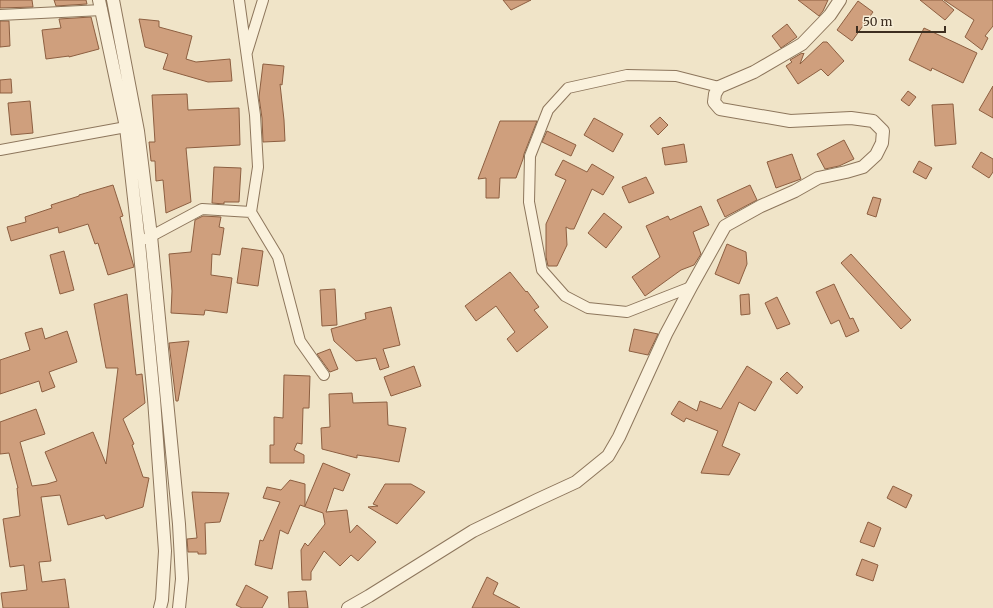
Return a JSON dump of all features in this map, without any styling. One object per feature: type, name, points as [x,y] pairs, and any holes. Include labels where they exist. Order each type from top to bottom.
[{"type":"street","points":[[113,0],[138,131],[151,236],[179,524],[182,579],[179,608]]},
{"type":"street","points":[[239,0],[255,115],[258,167],[250,212],[278,257],[300,341],[324,374]]},
{"type":"street","points":[[246,56],[263,0]]},
{"type":"street","points":[[348,608],[473,531],[576,482],[608,456],[619,437],[666,334],[724,226],[818,178],[863,167],[876,155],[882,143],[882,131],[873,121],[851,118],[790,121],[720,109],[714,102],[715,94],[719,87],[754,72],[802,44],[830,15],[840,0]]},
{"type":"street","points":[[0,15],[100,5],[126,127],[139,243],[154,399],[165,551],[162,600],[160,608]]},
{"type":"street","points":[[691,287],[627,312],[588,308],[565,296],[542,270],[529,202],[530,156],[548,110],[568,88],[627,75],[676,76],[719,87]]},
{"type":"street","points":[[0,150],[126,127]]},
{"type":"street","points":[[139,243],[202,209],[250,212]]},
{"type":"building","points":[[0,0],[32,0],[33,7],[0,8]]},
{"type":"building","points":[[54,0],[86,0],[87,4],[56,6]]},
{"type":"building","points":[[503,0],[531,0],[511,10]]},
{"type":"building","points":[[798,0],[828,0],[819,16]]},
{"type":"building","points":[[920,0],[942,0],[954,10],[945,20]]},
{"type":"building","points":[[944,0],[993,0],[993,26],[985,36],[988,38],[982,50],[965,37],[974,20]]},
{"type":"building","points":[[858,1],[873,12],[852,41],[837,30]]},
{"type":"building","points":[[91,17],[99,49],[69,57],[46,59],[42,30],[61,28],[59,19]]},
{"type":"building","points":[[139,19],[159,21],[159,27],[192,36],[186,59],[196,62],[230,59],[232,81],[208,82],[163,69],[168,54],[145,47]]},
{"type":"building","points":[[0,21],[9,21],[10,46],[0,47]]},
{"type":"building","points":[[787,24],[797,37],[781,48],[772,36]]},
{"type":"building","points":[[924,28],[977,53],[963,83],[932,68],[931,71],[909,60]]},
{"type":"building","points":[[823,42],[827,42],[844,61],[828,76],[821,69],[798,84],[786,66],[792,62],[790,60],[804,53],[800,64]]},
{"type":"building","points":[[263,64],[284,66],[282,85],[280,84],[285,141],[263,142],[259,97]]},
{"type":"building","points":[[11,79],[12,93],[0,93],[0,80]]},
{"type":"building","points":[[993,86],[993,118],[979,110]]},
{"type":"building","points":[[908,91],[916,97],[909,106],[901,100]]},
{"type":"building","points":[[187,94],[188,110],[239,108],[240,145],[186,148],[191,202],[166,213],[163,180],[156,181],[155,161],[151,161],[149,142],[155,142],[152,95]]},
{"type":"building","points":[[30,101],[33,133],[11,135],[8,103]]},
{"type":"building","points":[[953,104],[956,144],[935,146],[932,105]]},
{"type":"building","points":[[660,117],[668,125],[658,135],[650,126]]},
{"type":"building","points":[[594,118],[623,134],[613,152],[584,135]]},
{"type":"building","points":[[500,121],[537,121],[516,178],[500,178],[499,198],[486,198],[486,178],[478,179]]},
{"type":"building","points":[[547,131],[576,145],[571,156],[542,142]]},
{"type":"building","points":[[844,140],[854,159],[839,166],[825,169],[817,154]]},
{"type":"building","points":[[684,144],[687,162],[665,165],[662,148]]},
{"type":"building","points":[[981,152],[993,159],[993,172],[989,178],[972,167]]},
{"type":"building","points":[[792,154],[801,179],[776,188],[767,162]]},
{"type":"building","points":[[563,160],[587,172],[592,164],[614,177],[603,195],[592,189],[574,229],[566,227],[567,245],[557,266],[548,266],[546,257],[546,224],[566,180],[555,175]]},
{"type":"building","points":[[919,161],[932,168],[926,179],[913,172]]},
{"type":"building","points":[[214,167],[241,168],[239,202],[224,202],[224,204],[212,203]]},
{"type":"building","points":[[646,177],[654,193],[629,203],[622,187]]},
{"type":"building","points":[[113,185],[123,216],[120,217],[134,267],[108,275],[98,243],[95,244],[88,224],[59,233],[58,227],[11,241],[7,227],[26,222],[25,217],[52,208],[51,205]]},
{"type":"building","points":[[750,185],[757,200],[725,217],[717,200]]},
{"type":"building","points":[[873,197],[881,199],[876,217],[867,214]]},
{"type":"building","points":[[701,206],[709,225],[693,232],[701,254],[694,265],[681,270],[645,296],[632,277],[660,257],[646,226],[668,216],[670,220]]},
{"type":"building","points":[[604,213],[622,227],[606,248],[588,233]]},
{"type":"building","points":[[203,216],[221,217],[219,227],[224,228],[220,255],[212,254],[211,275],[232,278],[227,313],[205,310],[204,315],[171,313],[172,291],[169,254],[191,252],[195,220]]},
{"type":"building","points":[[727,244],[746,252],[747,264],[739,284],[715,274]]},
{"type":"building","points":[[242,248],[263,251],[258,286],[237,283]]},
{"type":"building","points":[[64,251],[74,290],[60,294],[50,255]]},
{"type":"building","points":[[851,254],[911,320],[901,329],[841,263]]},
{"type":"building","points":[[510,272],[539,307],[534,310],[548,327],[517,352],[507,339],[515,332],[496,306],[476,321],[465,306]]},
{"type":"building","points":[[834,284],[850,319],[853,318],[859,331],[846,337],[839,320],[831,324],[816,292]]},
{"type":"building","points":[[335,289],[337,325],[322,326],[320,290]]},
{"type":"building","points":[[127,294],[136,375],[142,374],[145,403],[123,419],[134,444],[132,445],[143,477],[149,478],[143,507],[106,519],[104,515],[68,525],[60,495],[41,497],[51,561],[39,562],[42,582],[65,579],[69,608],[3,608],[1,593],[27,590],[24,565],[10,567],[3,519],[20,516],[18,488],[9,453],[0,454],[0,422],[36,409],[45,434],[20,442],[32,486],[57,481],[45,452],[93,432],[106,464],[118,368],[106,368],[94,304]]},
{"type":"building","points":[[749,294],[750,314],[741,315],[740,295]]},
{"type":"building","points":[[777,297],[790,324],[777,329],[765,303]]},
{"type":"building","points":[[391,307],[400,345],[383,349],[389,367],[380,370],[376,358],[356,361],[334,341],[331,329],[366,319],[365,313]]},
{"type":"building","points":[[42,328],[45,339],[67,331],[77,362],[49,372],[55,387],[42,392],[39,381],[0,394],[0,360],[30,350],[25,333]]},
{"type":"building","points":[[634,329],[658,334],[648,355],[629,351]]},
{"type":"building","points":[[189,341],[178,401],[176,401],[169,343]]},
{"type":"building","points":[[330,349],[338,369],[330,372],[317,354]]},
{"type":"building","points":[[414,366],[421,386],[391,396],[384,377]]},
{"type":"building","points":[[747,366],[772,382],[755,411],[739,402],[722,446],[740,454],[729,475],[701,473],[718,431],[686,418],[684,422],[671,414],[679,401],[697,411],[700,401],[721,409]]},
{"type":"building","points":[[787,372],[803,387],[797,394],[780,379]]},
{"type":"building","points":[[284,375],[310,376],[309,408],[303,408],[302,444],[297,443],[294,450],[304,455],[304,463],[270,463],[270,445],[274,445],[274,417],[283,418]]},
{"type":"building","points":[[352,393],[353,403],[387,402],[388,425],[406,428],[399,462],[357,455],[357,458],[322,449],[321,428],[330,427],[329,394]]},
{"type":"building","points":[[323,463],[350,474],[343,491],[334,488],[326,512],[347,510],[350,533],[357,525],[376,542],[358,561],[351,555],[340,566],[324,551],[311,572],[311,580],[302,580],[301,550],[305,543],[308,546],[325,524],[323,513],[300,505],[288,534],[280,530],[272,569],[255,565],[260,540],[263,541],[280,502],[263,498],[267,487],[281,490],[290,480],[305,484],[305,506]]},
{"type":"building","points":[[385,484],[411,484],[425,492],[397,524],[368,507],[378,506],[373,504]]},
{"type":"building","points":[[893,486],[912,495],[906,508],[887,498]]},
{"type":"building","points":[[192,492],[229,493],[220,522],[205,523],[206,554],[188,552],[187,539],[197,538]]},
{"type":"building","points":[[868,522],[881,528],[874,547],[860,542]]},
{"type":"building","points":[[862,559],[878,565],[873,581],[856,575]]},
{"type":"building","points":[[487,577],[498,583],[493,594],[520,608],[472,608]]},
{"type":"building","points":[[246,585],[268,597],[262,608],[242,608],[236,605]]},
{"type":"building","points":[[306,591],[308,608],[289,608],[288,592]]}]
